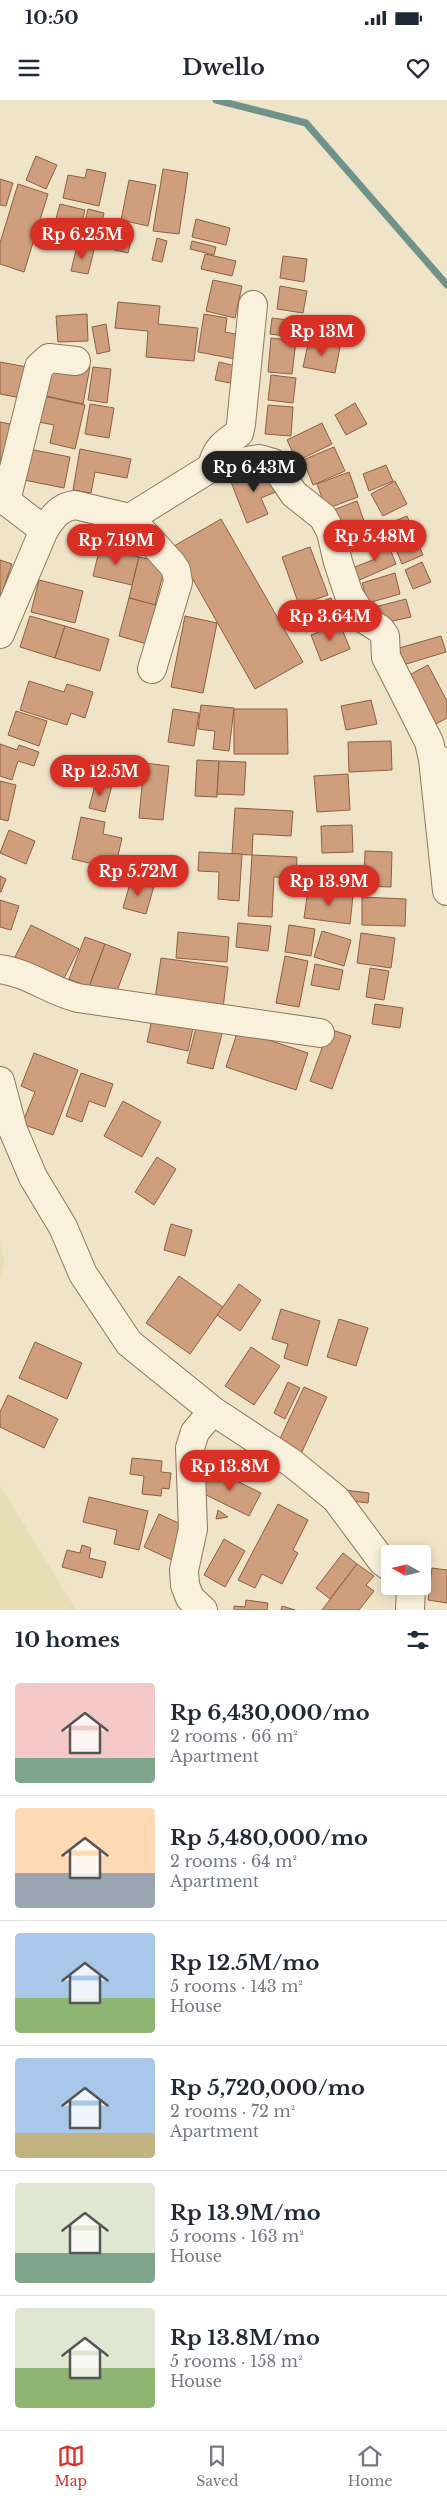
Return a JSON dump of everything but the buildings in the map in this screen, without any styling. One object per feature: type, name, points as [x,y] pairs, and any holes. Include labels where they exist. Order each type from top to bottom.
[{"type":"street","points":[[212,466],[218,450],[224,442],[239,433],[242,424],[253,305]]},
{"type":"street","points":[[44,530],[3,498],[39,367],[49,358],[76,361]]},
{"type":"street","points":[[130,518],[212,466],[259,459],[273,463],[294,494],[323,517],[331,532],[338,562],[349,595],[364,619],[380,630],[385,636],[386,657],[440,760],[447,891]]},
{"type":"street","points":[[0,634],[44,530],[56,512],[66,506],[75,505],[130,518],[176,570],[178,582],[152,669]]},
{"type":"street","points":[[0,969],[24,974],[67,996],[320,1033]]},
{"type":"street","points":[[0,1081],[22,1154],[33,1177],[60,1220],[76,1261],[89,1284],[129,1343],[205,1420],[292,1463],[336,1499],[381,1560]]},
{"type":"street","points":[[203,1610],[190,1598],[184,1570],[193,1529],[191,1442],[205,1420]]},
{"type":"street","points":[[410,1610],[411,1595]]},
{"type":"shaded area","points":[[0,1243],[5,1262],[0,1278]]},
{"type":"shaded area","points":[[0,1485],[76,1610],[0,1610]]},
{"type":"waterway","points":[[216,100],[306,123],[447,285]]}]
